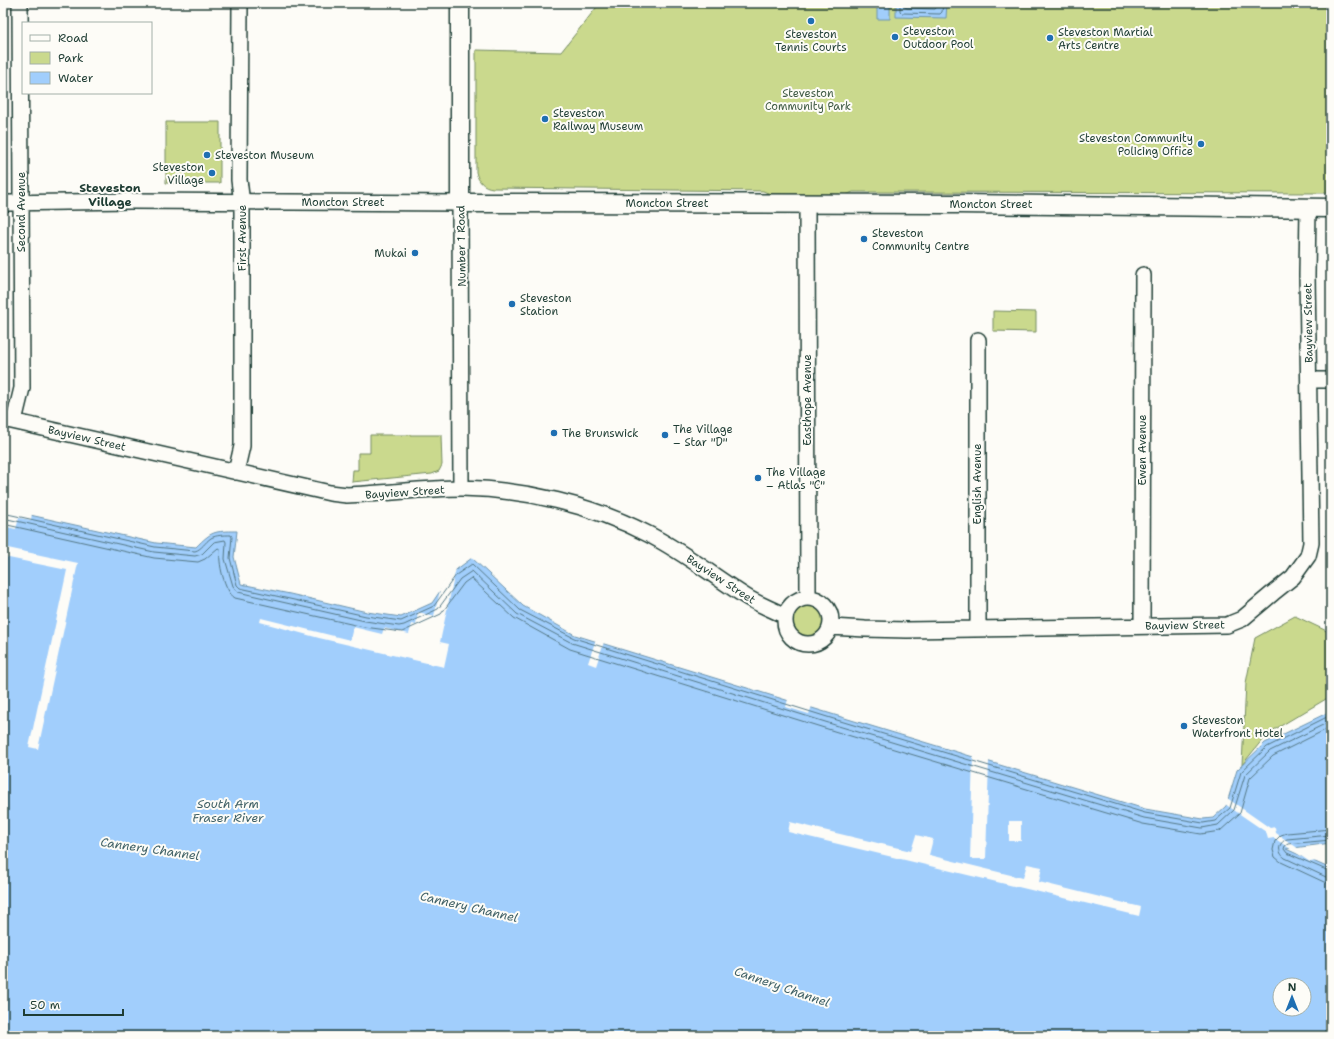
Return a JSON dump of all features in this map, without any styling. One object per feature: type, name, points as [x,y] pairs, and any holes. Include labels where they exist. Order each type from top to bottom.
[{"type":"street","name":"Second Avenue","points":[[9,420],[22,388],[20,3]]},
{"type":"street","name":"First Avenue","points":[[236,472],[242,446],[242,203],[239,180],[240,3]]},
{"type":"street","name":"Number 1 Road","points":[[460,3],[461,488]]},
{"type":"street","name":"Moncton Street","points":[[3,202],[131,201],[242,203],[460,202],[958,204],[1331,208]]},
{"type":"street","name":"Easthope Avenue","points":[[808,204],[808,597]]},
{"type":"street","name":"Bayview Street","points":[[831,627],[872,630],[1227,626],[1242,619],[1293,577],[1308,556],[1311,543],[1307,275],[1308,208]]},
{"type":"street","name":"Ewen Avenue","points":[[1142,626],[1143,275]]},
{"type":"street","name":"English Avenue","points":[[978,340],[978,628]]},
{"type":"street","points":[[1309,380],[1331,380]]},
{"type":"street","name":"Bayview Street","points":[[9,420],[314,490],[347,495],[461,488],[513,492],[542,497],[598,511],[672,547],[746,597],[785,616]]},
{"type":"street","points":[[808,597],[822,601],[827,606],[832,619],[831,627],[823,639],[810,644],[803,644],[796,641],[786,630],[785,616],[787,610],[796,600],[808,597]]},
{"type":"green space","name":"Steveston Community Park","points":[[600,3],[1331,3],[1331,193],[853,192],[843,196],[773,195],[763,191],[493,188],[484,185],[478,178],[476,172],[476,50],[561,52]]},
{"type":"green space","points":[[166,122],[220,122],[220,183],[166,183]]},
{"type":"green space","points":[[993,311],[1036,312],[1036,332],[993,331]]},
{"type":"green space","points":[[370,435],[441,435],[442,465],[439,471],[432,474],[352,482],[353,470],[358,470],[358,453],[370,453]]},
{"type":"green space","points":[[807,604],[819,609],[824,621],[819,633],[807,638],[795,633],[790,621],[795,609]]},
{"type":"green space","points":[[1295,616],[1331,633],[1331,696],[1267,734],[1242,765],[1246,683],[1255,638]]},
{"type":"water","points":[[877,3],[890,3],[890,19],[877,19]]},
{"type":"water","points":[[896,3],[947,3],[946,18],[896,17]]},
{"type":"water","name":"South Arm Fraser River","points":[[3,509],[156,543],[196,547],[214,533],[223,531],[237,531],[234,557],[241,584],[367,612],[401,617],[432,603],[453,572],[472,558],[523,606],[575,635],[1145,809],[1203,819],[1213,818],[1226,806],[1237,770],[1265,743],[1331,711],[1331,843],[1286,849],[1331,869],[1331,1036],[3,1036]]},
{"type":"pier","points":[[3,507],[32,513],[31,520],[19,518],[16,529],[3,526]]},
{"type":"pier","points":[[3,547],[78,563],[38,749],[29,747],[67,570],[4,557],[3,561]]},
{"type":"pier","points":[[456,568],[440,642],[449,644],[444,667],[319,638],[260,622],[261,618],[350,640],[353,627],[382,634],[384,628],[409,634],[412,624],[416,625],[418,612],[434,616],[441,586]]},
{"type":"pier","points":[[596,639],[604,642],[596,666],[588,663]]},
{"type":"pier","points":[[788,699],[812,706],[809,714],[786,707]]},
{"type":"pier","points":[[973,755],[989,760],[986,859],[970,859]]},
{"type":"pier","points":[[1227,798],[1270,828],[1275,827],[1276,833],[1299,849],[1293,850],[1318,861],[1310,862],[1274,838],[1268,839],[1266,832],[1225,804]]},
{"type":"pier","points":[[1009,821],[1021,821],[1021,841],[1009,841]]},
{"type":"pier","points":[[790,822],[911,851],[916,835],[933,839],[929,855],[1023,878],[1027,864],[1042,867],[1039,882],[1141,907],[1139,916],[788,832]]},
{"type":"place","name":"Steveston Tennis Courts","points":[[811,21]]},
{"type":"place","name":"Steveston Outdoor Pool","points":[[895,37]]},
{"type":"place","name":"Steveston Martial Arts Centre","points":[[1050,38]]},
{"type":"place","name":"Steveston Railway Museum","points":[[545,119]]},
{"type":"place","name":"Steveston Community Policing Office","points":[[1201,144]]},
{"type":"place","name":"Steveston Museum","points":[[207,155]]},
{"type":"place","name":"Steveston Village","points":[[212,173]]},
{"type":"place","name":"Steveston Community Centre","points":[[864,239]]},
{"type":"place","name":"Mukai","points":[[415,253]]},
{"type":"place","name":"Steveston Station","points":[[512,304]]},
{"type":"place","name":"The Brunswick","points":[[554,433]]},
{"type":"place","name":"The Village – Star \"D\"","points":[[665,435]]},
{"type":"place","name":"The Village – Atlas \"C\"","points":[[758,478]]},
{"type":"place","name":"Steveston Waterfront Hotel","points":[[1184,726]]},
{"type":"district","name":"Steveston Village","points":[[110,195]]},
{"type":"water label","name":"Cannery Channel","points":[[150,849]]},
{"type":"water label","name":"Cannery Channel","points":[[469,907]]},
{"type":"water label","name":"Cannery Channel","points":[[782,987]]}]
